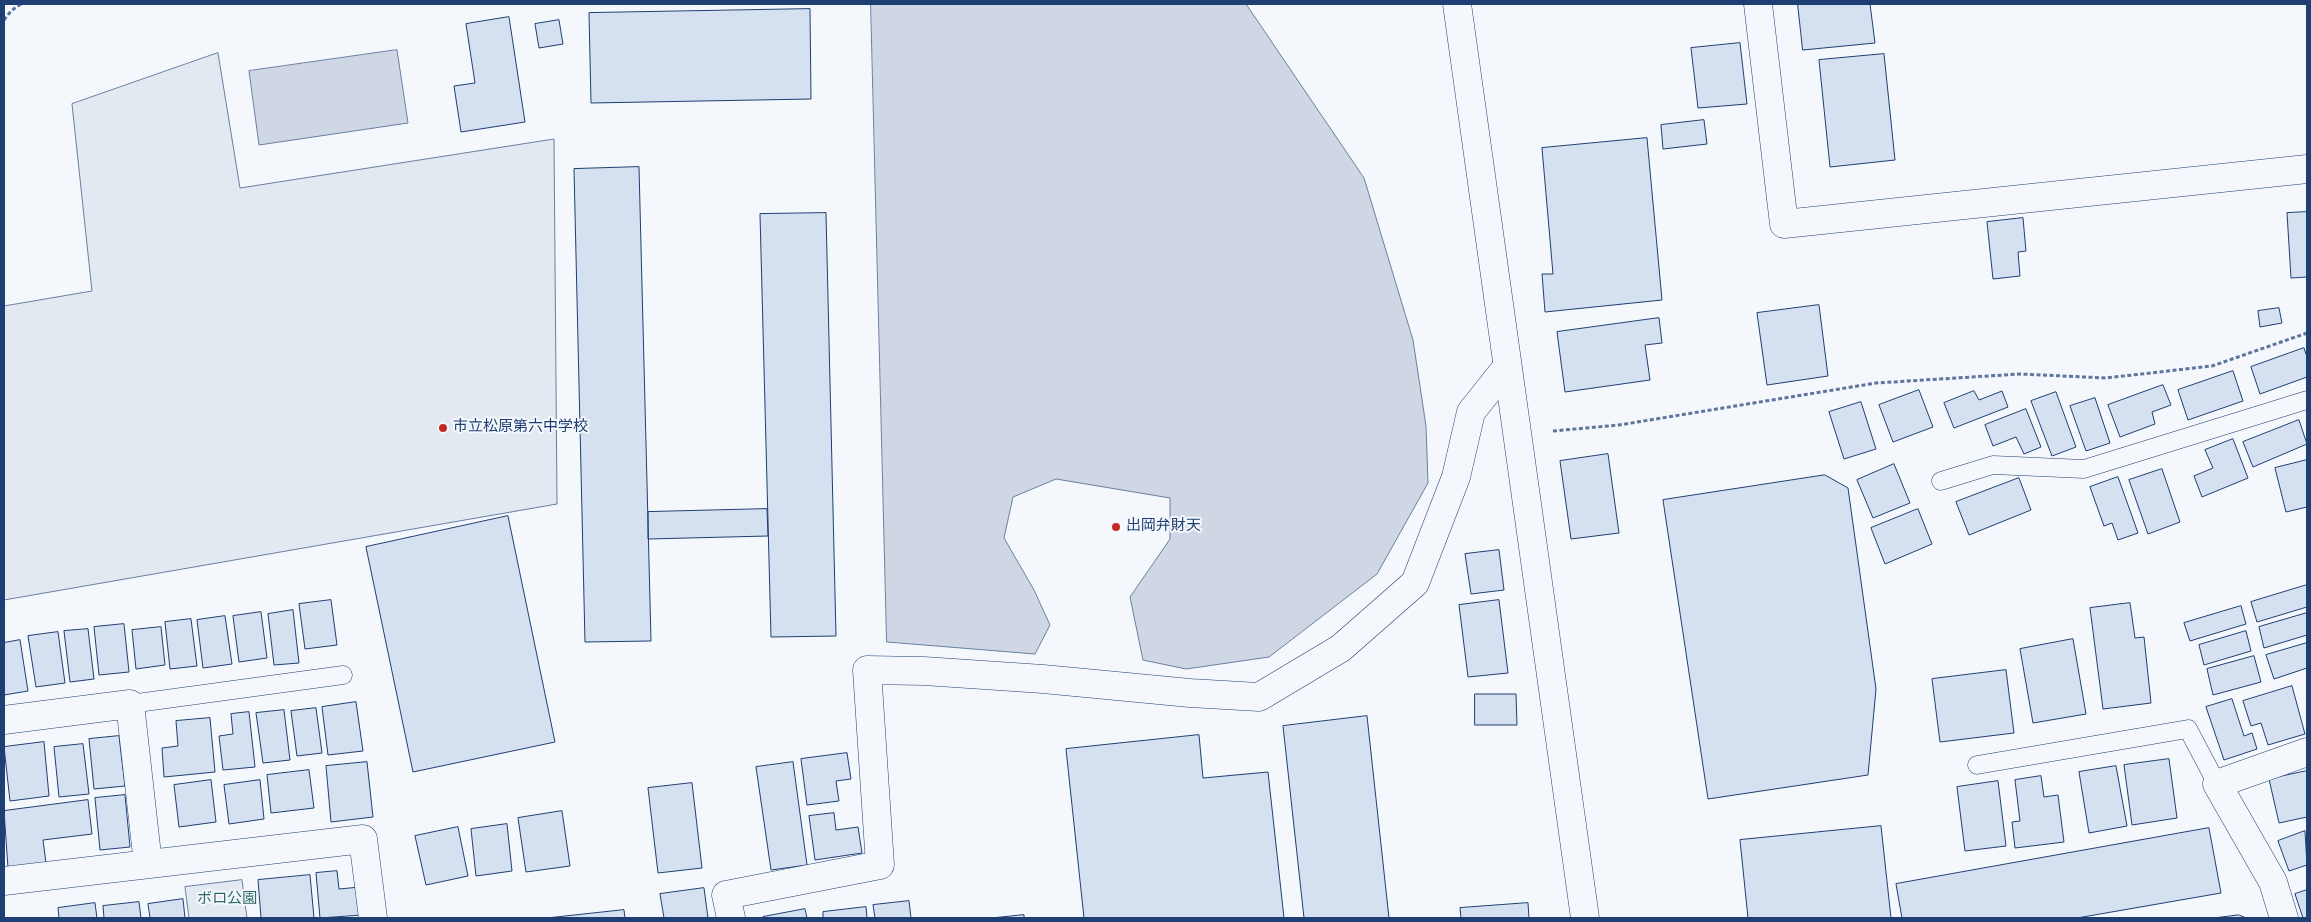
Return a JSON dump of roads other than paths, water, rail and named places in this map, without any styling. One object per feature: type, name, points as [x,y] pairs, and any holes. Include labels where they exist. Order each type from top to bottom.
[{"type":"street","points":[[1457,4],[1585,918]]},
{"type":"street","points":[[1758,4],[1784,224],[2307,168]]},
{"type":"street","points":[[731,918],[726,895],[880,865],[867,670],[924,671],[1033,678],[1190,694],[1259,697],[1341,648],[1415,583],[1456,477],[1471,412],[1507,367]]},
{"type":"street","points":[[4,720],[130,704],[148,864]]},
{"type":"street","points":[[2284,918],[2273,882],[2217,784],[2307,752]]},
{"type":"street","points":[[4,881],[363,839],[373,918]]},
{"type":"lane","points":[[1941,481],[1993,465],[2084,468],[2307,400]]},
{"type":"lane","points":[[130,704],[343,675]]},
{"type":"lane","points":[[1977,765],[2188,729],[2217,784]]},
{"type":"place","name":"市立松原第六中学校","points":[[443,428]]},
{"type":"place","name":"出岡弁財天","points":[[1116,527]]},
{"type":"park label","name":"ボロ公園","points":[[227,900]]}]
